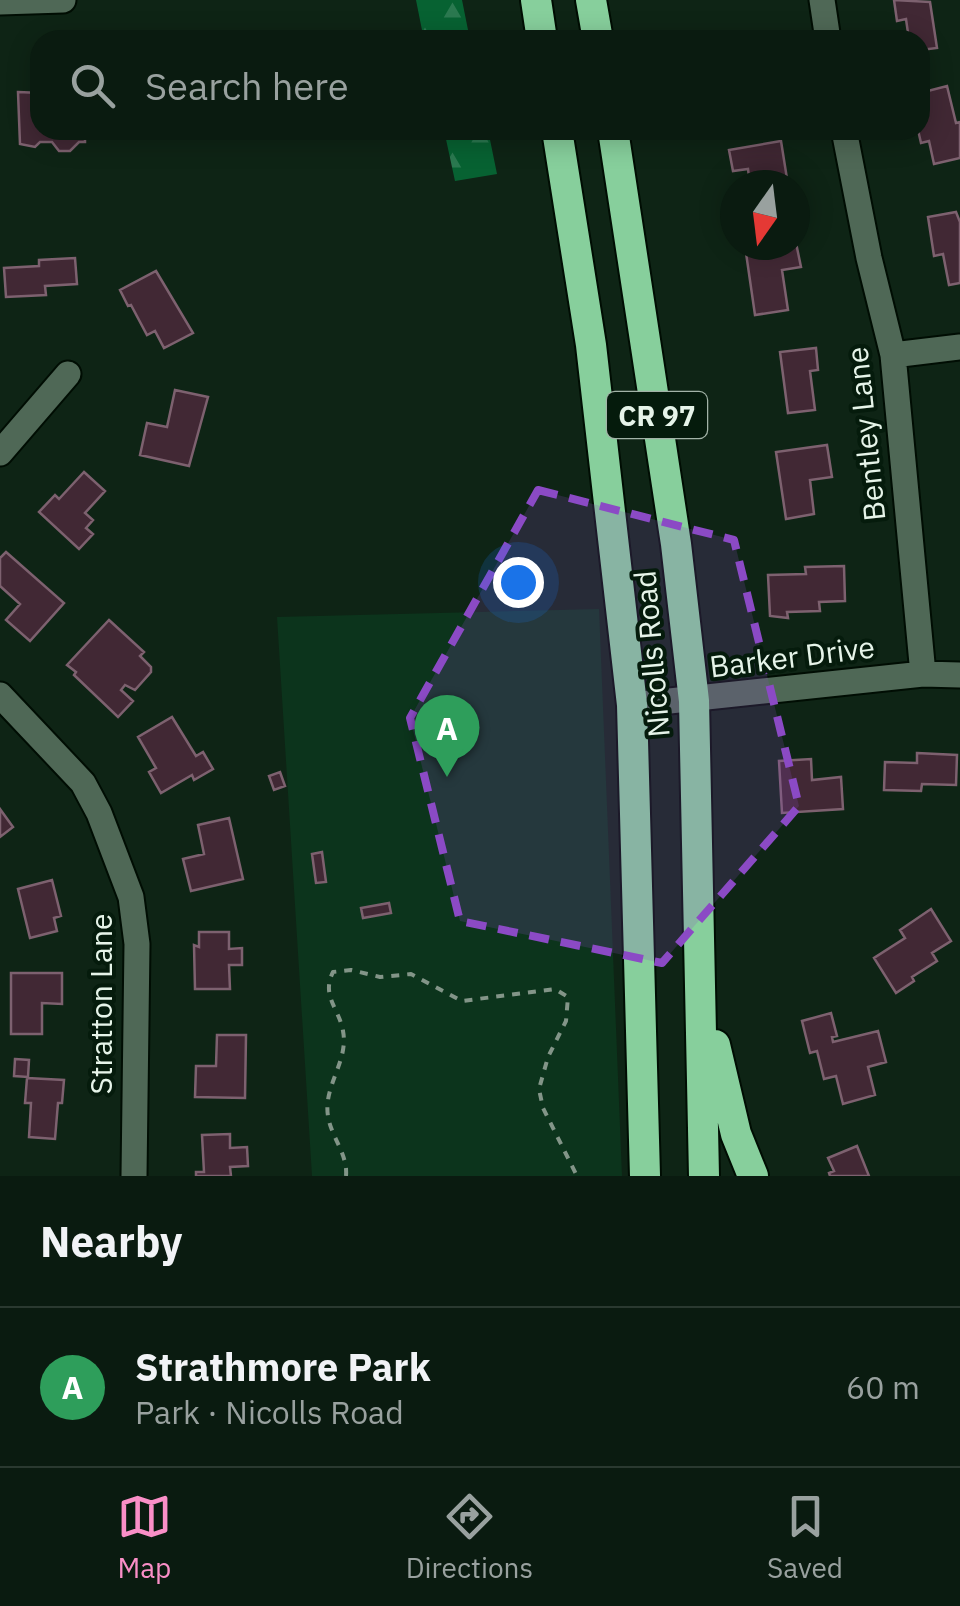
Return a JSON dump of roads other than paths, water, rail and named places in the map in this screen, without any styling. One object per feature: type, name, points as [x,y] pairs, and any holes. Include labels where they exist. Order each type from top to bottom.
[{"type":"highway","points":[[536,0],[540,30]]},
{"type":"highway","points":[[591,0],[596,30]]},
{"type":"highway","name":"Nicolls Road","points":[[559,140],[591,346],[632,705],[645,1176]]},
{"type":"highway","name":"Nicolls Road","points":[[615,140],[676,544],[694,701],[704,1176]]},
{"type":"highway","points":[[702,988],[736,1134],[753,1176]]},
{"type":"highway","points":[[644,1117],[655,1176]]},
{"type":"street","points":[[0,2],[64,0]]},
{"type":"street","points":[[822,0],[826,30]]},
{"type":"street","name":"Bentley Lane","points":[[846,140],[892,355],[923,674]]},
{"type":"street","points":[[892,355],[960,347]]},
{"type":"street","points":[[0,454],[68,374]]},
{"type":"street","name":"Barker Drive","points":[[632,705],[923,674],[960,675]]},
{"type":"street","name":"Stratton Lane","points":[[0,695],[83,783],[99,812],[131,897],[137,944],[134,1176]]},
{"type":"place","name":"Strathmore Park","points":[[447,777]]}]
